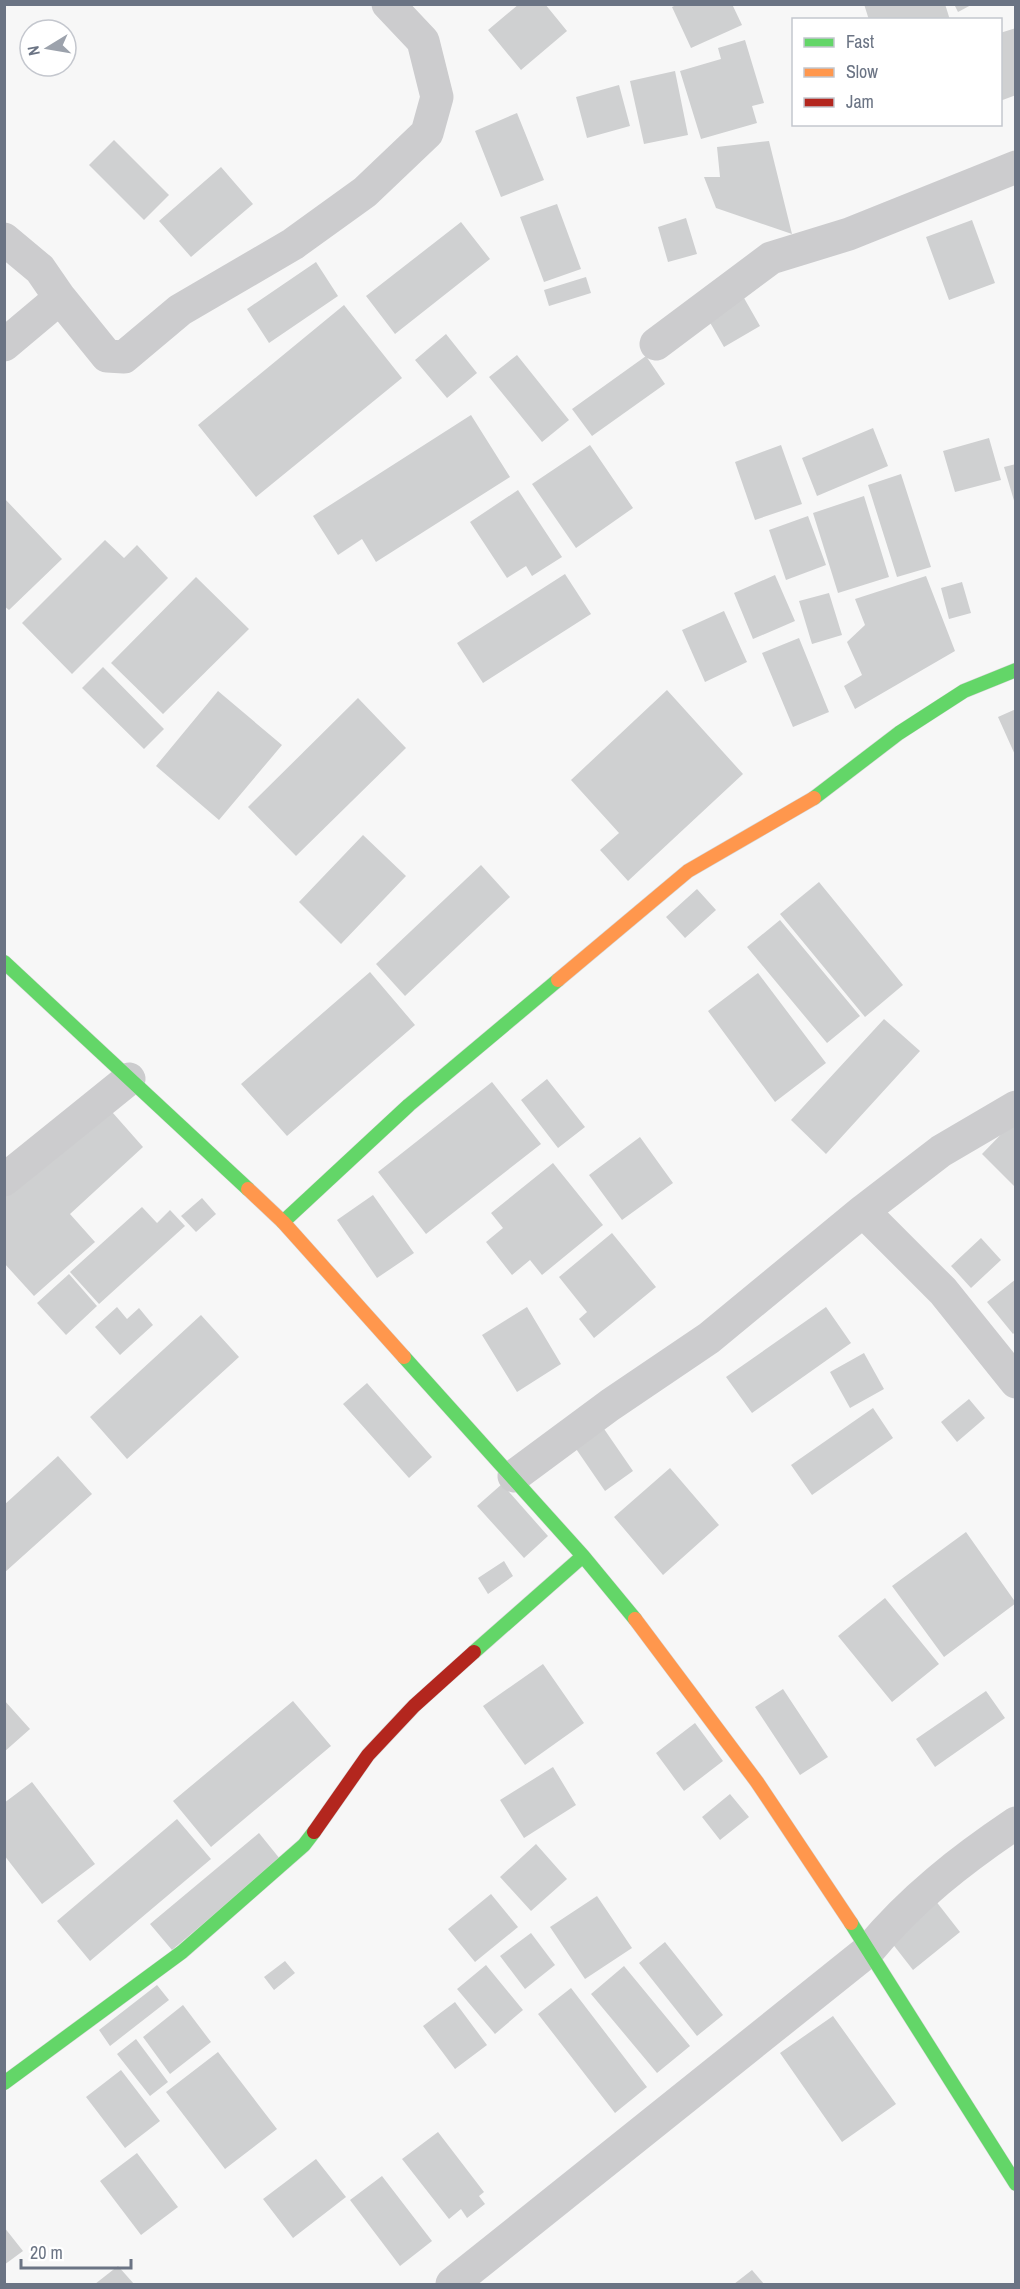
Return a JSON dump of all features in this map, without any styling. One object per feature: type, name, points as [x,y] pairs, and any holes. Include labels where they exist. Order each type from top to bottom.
[{"type":"street","points":[[4,239],[40,269],[60,298],[107,356],[124,357],[180,310],[293,244],[365,192],[427,133],[437,97],[423,41],[388,4]]},
{"type":"street","points":[[656,344],[771,258],[849,234],[1016,167]]},
{"type":"street","points":[[4,345],[60,298]]},
{"type":"street","points":[[282,1222],[409,1105],[688,871],[805,805],[899,733],[964,691],[1016,670]]},
{"type":"street","points":[[4,962],[282,1222],[514,1476],[583,1556],[646,1633],[758,1782],[869,1950],[1016,2184]]},
{"type":"street","points":[[4,1180],[129,1079]]},
{"type":"street","points":[[514,1476],[610,1405],[709,1338],[863,1211],[941,1151],[1016,1107]]},
{"type":"street","points":[[863,1211],[943,1291],[1016,1383]]},
{"type":"street","points":[[4,2083],[182,1952],[304,1845],[368,1755],[414,1706],[583,1556]]},
{"type":"street","points":[[453,2284],[869,1950],[897,1916],[934,1882],[1016,1823]]},
{"type":"building","points":[[519,4],[545,4],[567,31],[521,70],[488,30]]},
{"type":"building","points":[[678,4],[732,4],[742,25],[691,48],[672,7]]},
{"type":"building","points":[[864,4],[945,4],[949,18],[868,18]]},
{"type":"building","points":[[954,4],[973,4],[958,12]]},
{"type":"building","points":[[1016,28],[1016,95],[1002,100],[1002,32]]},
{"type":"building","points":[[745,40],[764,103],[752,106],[757,123],[701,139],[680,71],[721,59],[718,48]]},
{"type":"building","points":[[675,71],[688,135],[644,144],[630,81]]},
{"type":"building","points":[[619,85],[630,126],[587,138],[576,97]]},
{"type":"building","points":[[517,113],[544,180],[501,197],[475,131]]},
{"type":"building","points":[[114,140],[169,195],[144,220],[89,165]]},
{"type":"building","points":[[769,141],[792,234],[716,208],[704,177],[720,177],[717,147]]},
{"type":"building","points":[[221,167],[253,204],[191,257],[159,221]]},
{"type":"building","points":[[557,204],[581,269],[544,282],[520,217]]},
{"type":"building","points":[[686,218],[697,254],[668,262],[658,227]]},
{"type":"building","points":[[972,220],[995,283],[949,300],[926,237]]},
{"type":"building","points":[[461,222],[490,259],[395,334],[366,296]]},
{"type":"building","points":[[316,262],[338,296],[269,343],[247,309]]},
{"type":"building","points":[[586,277],[591,293],[549,306],[544,290]]},
{"type":"building","points":[[744,298],[760,326],[724,347],[708,319]]},
{"type":"building","points":[[344,305],[402,378],[256,497],[198,425]]},
{"type":"building","points":[[446,334],[477,373],[447,398],[415,360]]},
{"type":"building","points":[[517,355],[569,420],[542,442],[489,377]]},
{"type":"building","points":[[646,356],[665,384],[592,436],[572,409]]},
{"type":"building","points":[[471,415],[510,477],[376,562],[362,539],[338,555],[313,516]]},
{"type":"building","points":[[873,428],[888,466],[817,496],[802,458]]},
{"type":"building","points":[[989,438],[1001,480],[955,492],[943,451]]},
{"type":"building","points":[[590,445],[633,508],[576,548],[532,484]]},
{"type":"building","points":[[781,445],[802,504],[755,520],[735,462]]},
{"type":"building","points":[[1016,464],[1016,504],[1015,504],[1004,467]]},
{"type":"building","points":[[901,474],[931,567],[897,577],[868,485]]},
{"type":"building","points":[[518,490],[562,557],[532,576],[526,566],[507,578],[470,522]]},
{"type":"building","points":[[864,496],[889,577],[838,593],[813,513]]},
{"type":"building","points":[[4,498],[62,559],[9,610],[4,606]]},
{"type":"building","points":[[808,516],[826,565],[786,580],[769,530]]},
{"type":"building","points":[[105,540],[124,558],[137,545],[168,578],[72,674],[22,623]]},
{"type":"building","points":[[565,574],[591,614],[483,683],[457,643]]},
{"type":"building","points":[[775,575],[795,621],[753,639],[734,593]]},
{"type":"building","points":[[926,576],[955,651],[855,709],[844,686],[862,675],[847,642],[865,625],[855,599]]},
{"type":"building","points":[[196,577],[249,629],[163,714],[111,663]]},
{"type":"building","points":[[962,582],[971,613],[949,619],[941,588]]},
{"type":"building","points":[[829,593],[842,635],[812,644],[799,601]]},
{"type":"building","points":[[724,611],[747,662],[705,682],[682,630]]},
{"type":"building","points":[[799,638],[829,712],[793,727],[762,653]]},
{"type":"building","points":[[103,667],[164,729],[144,749],[82,688]]},
{"type":"building","points":[[667,690],[743,774],[628,881],[600,850],[619,833],[571,780]]},
{"type":"building","points":[[218,691],[282,745],[219,820],[156,766]]},
{"type":"building","points":[[358,698],[406,748],[296,856],[248,807]]},
{"type":"building","points":[[1016,709],[1016,757],[998,717]]},
{"type":"building","points":[[363,835],[406,876],[341,944],[299,902]]},
{"type":"building","points":[[481,865],[510,897],[405,996],[376,964]]},
{"type":"building","points":[[819,882],[903,985],[865,1017],[780,914]]},
{"type":"building","points":[[697,889],[716,910],[685,938],[666,917]]},
{"type":"building","points":[[780,920],[860,1016],[827,1043],[747,947]]},
{"type":"building","points":[[370,972],[415,1025],[287,1136],[241,1084]]},
{"type":"building","points":[[758,973],[826,1063],[775,1102],[708,1011]]},
{"type":"building","points":[[884,1019],[920,1051],[826,1154],[791,1120]]},
{"type":"building","points":[[547,1079],[585,1127],[558,1148],[521,1100]]},
{"type":"building","points":[[492,1082],[541,1144],[426,1234],[378,1172]]},
{"type":"building","points":[[105,1104],[143,1147],[70,1214],[95,1242],[34,1296],[4,1263],[4,1195]]},
{"type":"building","points":[[1011,1124],[1016,1128],[1014,1186],[982,1154]]},
{"type":"building","points":[[640,1137],[673,1183],[622,1220],[589,1175]]},
{"type":"building","points":[[553,1163],[603,1225],[542,1275],[530,1260],[512,1275],[486,1242],[503,1228],[491,1213]]},
{"type":"building","points":[[373,1195],[414,1253],[377,1278],[337,1220]]},
{"type":"building","points":[[202,1198],[216,1214],[196,1232],[181,1216]]},
{"type":"building","points":[[142,1207],[157,1223],[170,1210],[185,1226],[99,1304],[70,1272]]},
{"type":"building","points":[[612,1233],[656,1287],[594,1338],[579,1319],[587,1312],[559,1277]]},
{"type":"building","points":[[981,1238],[1001,1260],[971,1288],[951,1266]]},
{"type":"building","points":[[69,1274],[97,1306],[66,1335],[37,1303]]},
{"type":"building","points":[[1016,1279],[1016,1331],[1013,1334],[987,1302]]},
{"type":"building","points":[[117,1307],[127,1319],[139,1308],[153,1325],[120,1355],[95,1327]]},
{"type":"building","points":[[527,1307],[561,1364],[517,1392],[482,1335]]},
{"type":"building","points":[[826,1307],[851,1343],[752,1413],[726,1377]]},
{"type":"building","points":[[201,1315],[239,1357],[127,1459],[90,1417]]},
{"type":"building","points":[[864,1353],[884,1389],[850,1408],[830,1372]]},
{"type":"building","points":[[367,1383],[432,1457],[409,1478],[343,1404]]},
{"type":"building","points":[[969,1399],[985,1418],[957,1442],[941,1422]]},
{"type":"building","points":[[873,1408],[893,1438],[812,1495],[791,1465]]},
{"type":"building","points":[[600,1423],[633,1471],[605,1491],[572,1443]]},
{"type":"building","points":[[58,1456],[92,1494],[4,1573],[4,1505]]},
{"type":"building","points":[[670,1468],[719,1525],[663,1575],[614,1517]]},
{"type":"building","points":[[502,1484],[548,1536],[524,1558],[477,1506]]},
{"type":"building","points":[[966,1532],[1016,1603],[944,1657],[892,1586]]},
{"type":"building","points":[[504,1561],[513,1576],[488,1594],[478,1578]]},
{"type":"building","points":[[885,1598],[939,1664],[892,1702],[838,1636]]},
{"type":"building","points":[[543,1664],[584,1723],[525,1765],[483,1706]]},
{"type":"building","points":[[783,1689],[828,1757],[800,1775],[755,1707]]},
{"type":"building","points":[[986,1691],[1005,1718],[935,1767],[916,1739]]},
{"type":"building","points":[[4,1700],[30,1729],[4,1752]]},
{"type":"building","points":[[293,1701],[331,1746],[211,1847],[173,1801]]},
{"type":"building","points":[[695,1723],[723,1761],[684,1791],[656,1753]]},
{"type":"building","points":[[553,1767],[576,1805],[524,1838],[500,1800]]},
{"type":"building","points":[[32,1782],[95,1864],[42,1904],[4,1855],[4,1803]]},
{"type":"building","points":[[730,1794],[749,1817],[720,1840],[702,1817]]},
{"type":"building","points":[[177,1819],[211,1859],[90,1961],[57,1921]]},
{"type":"building","points":[[259,1833],[280,1859],[172,1950],[150,1924]]},
{"type":"building","points":[[536,1844],[567,1879],[531,1911],[500,1877]]},
{"type":"building","points":[[491,1894],[518,1927],[475,1962],[448,1929]]},
{"type":"building","points":[[597,1896],[632,1948],[585,1979],[550,1927]]},
{"type":"building","points":[[935,1900],[960,1932],[913,1970],[888,1938]]},
{"type":"building","points":[[531,1933],[555,1965],[525,1989],[500,1956]]},
{"type":"building","points":[[665,1942],[723,2015],[697,2036],[639,1963]]},
{"type":"building","points":[[285,1961],[295,1973],[274,1990],[264,1977]]},
{"type":"building","points":[[486,1965],[523,2010],[495,2034],[457,1989]]},
{"type":"building","points":[[624,1966],[690,2046],[657,2073],[591,1994]]},
{"type":"building","points":[[157,1985],[169,2000],[110,2046],[99,2030]]},
{"type":"building","points":[[571,1988],[647,2087],[615,2113],[538,2014]]},
{"type":"building","points":[[455,2002],[487,2045],[455,2069],[423,2026]]},
{"type":"building","points":[[183,2005],[211,2042],[170,2074],[143,2037]]},
{"type":"building","points":[[833,2016],[896,2104],[842,2142],[780,2053]]},
{"type":"building","points":[[136,2039],[168,2082],[150,2096],[117,2054]]},
{"type":"building","points":[[218,2052],[277,2129],[225,2169],[166,2092]]},
{"type":"building","points":[[121,2070],[160,2121],[125,2148],[86,2097]]},
{"type":"building","points":[[438,2132],[484,2192],[479,2196],[485,2204],[467,2218],[461,2209],[449,2219],[402,2159]]},
{"type":"building","points":[[137,2153],[178,2207],[141,2235],[100,2181]]},
{"type":"building","points":[[316,2159],[346,2197],[293,2238],[263,2199]]},
{"type":"building","points":[[382,2176],[432,2241],[400,2266],[350,2200]]},
{"type":"building","points":[[4,2227],[23,2251],[4,2265]]},
{"type":"building","points":[[118,2266],[134,2284],[95,2284]]},
{"type":"building","points":[[752,2270],[764,2284],[734,2284]]},
{"type":"traffic: fast","points":[[814,798],[899,733],[964,691],[1016,670]]},
{"type":"traffic: fast","points":[[4,962],[248,1189]]},
{"type":"traffic: fast","points":[[283,1222],[409,1105],[558,980]]},
{"type":"traffic: fast","points":[[404,1357],[583,1556],[635,1619]]},
{"type":"traffic: fast","points":[[474,1652],[583,1556]]},
{"type":"traffic: fast","points":[[4,2083],[182,1952],[304,1845],[314,1832]]},
{"type":"traffic: fast","points":[[851,1923],[1016,2184]]},
{"type":"traffic: slow","points":[[558,980],[688,871],[814,798]]},
{"type":"traffic: slow","points":[[248,1189],[283,1222],[404,1357]]},
{"type":"traffic: slow","points":[[635,1619],[757,1782],[851,1923]]},
{"type":"traffic: jam","points":[[314,1832],[368,1755],[414,1706],[474,1652]]}]
